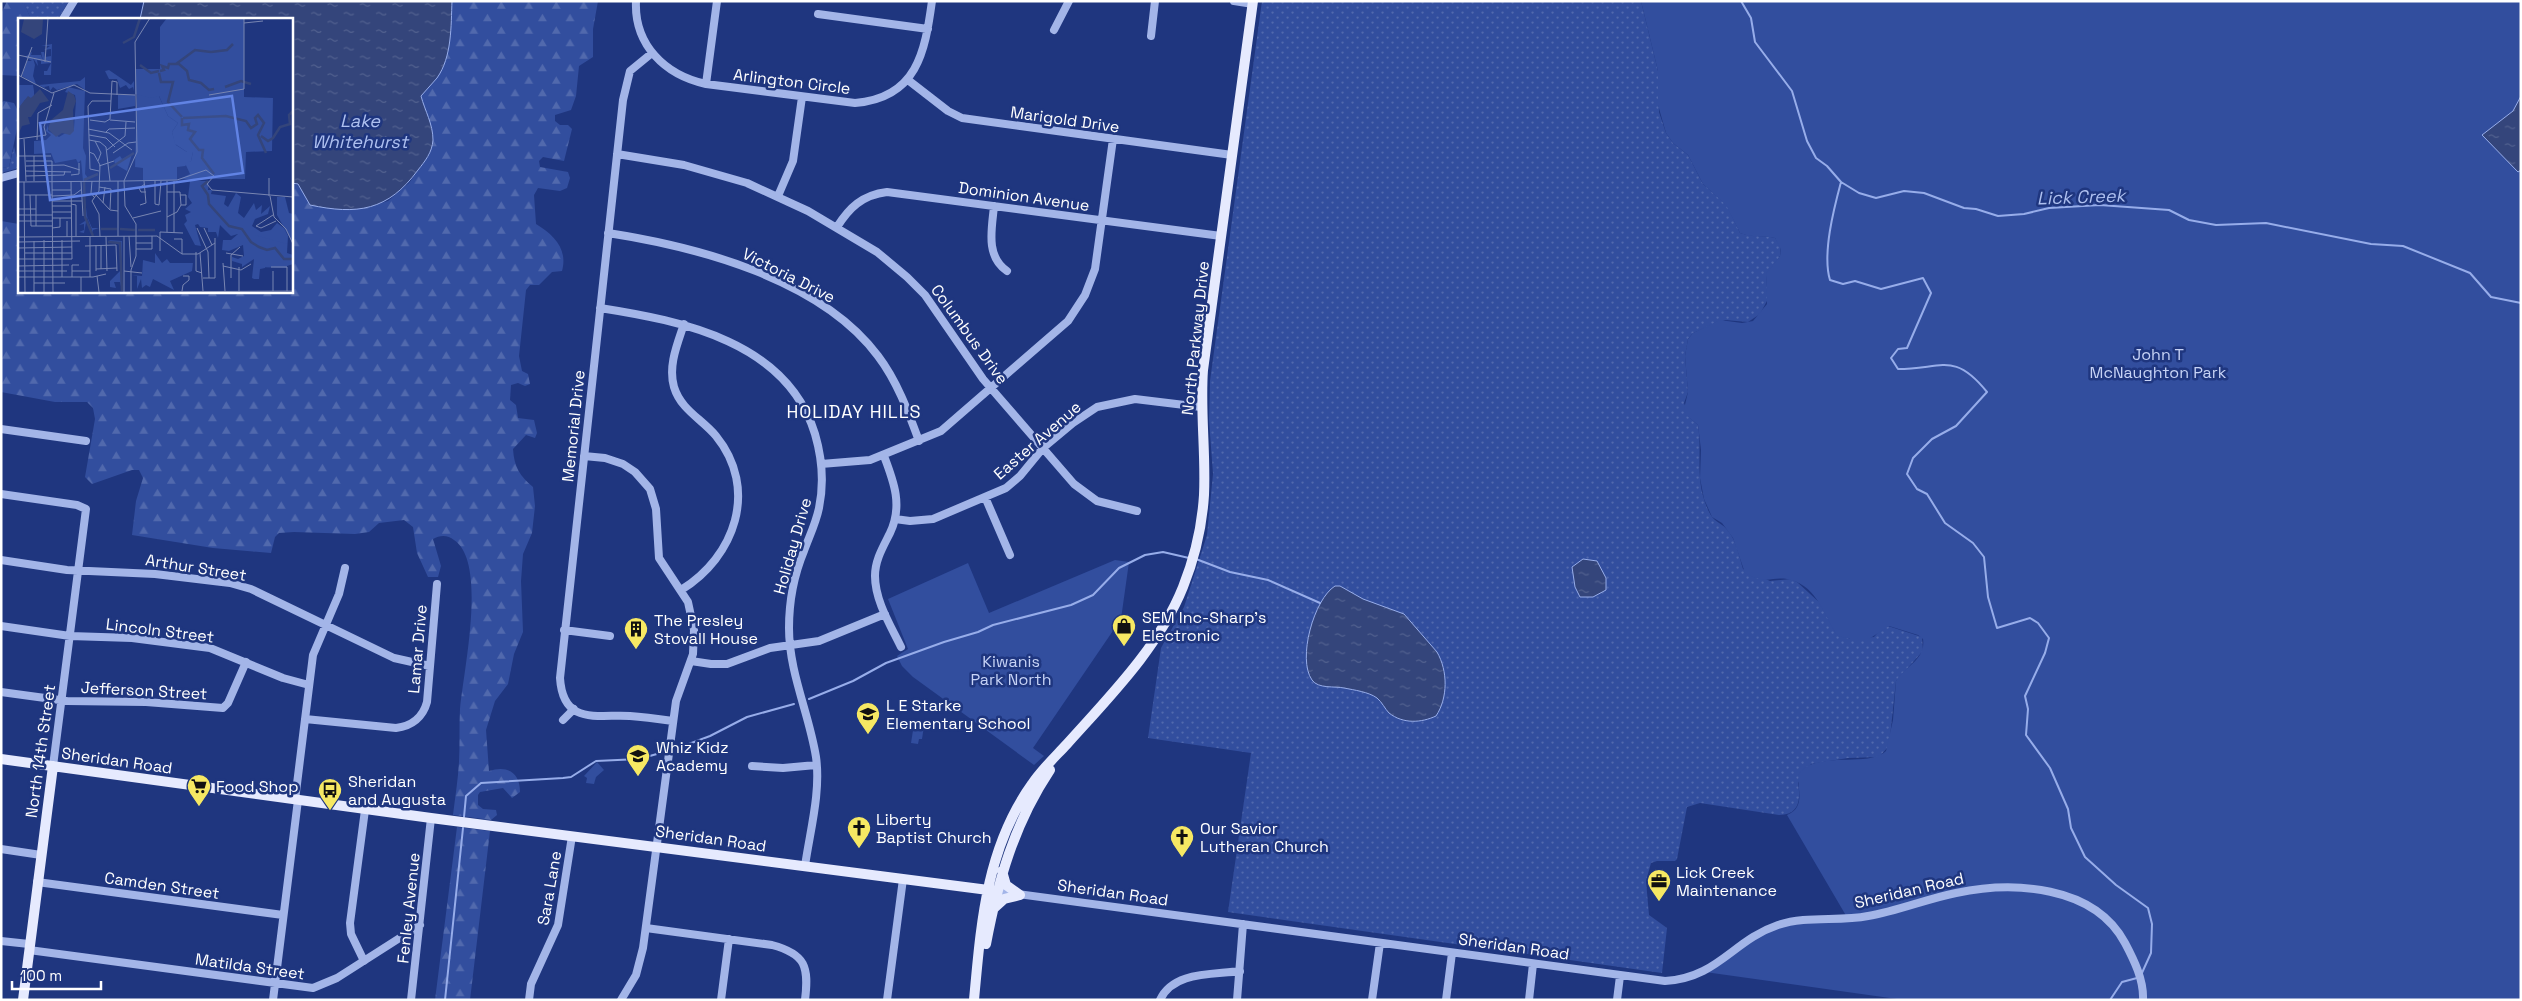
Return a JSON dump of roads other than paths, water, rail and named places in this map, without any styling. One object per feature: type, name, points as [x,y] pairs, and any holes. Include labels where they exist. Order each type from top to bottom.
[{"type":"main road","name":"North Parkway Drive","points":[[975,1000],[988,911],[997,868],[1026,809],[1077,732],[1154,640],[1175,604],[1192,560],[1204,496],[1201,407],[1203,370],[1253,3]]},
{"type":"main road","name":"Sheridan Road","points":[[1,759],[365,810],[992,890]]},
{"type":"main road","name":"North 14th Street","points":[[23,1000],[53,766]]},
{"type":"main road","points":[[997,868],[1006,885],[1020,895],[1004,899],[988,911],[978,898],[964,887],[982,879],[997,868]]},
{"type":"street","points":[[64,18],[74,1]]},
{"type":"street","points":[[636,1],[638,26],[652,53]]},
{"type":"street","points":[[706,84],[717,1]]},
{"type":"street","name":"Arlington Circle","points":[[652,53],[662,64],[677,74],[706,84],[849,103],[869,102],[888,95],[908,80],[922,57],[932,1]]},
{"type":"street","points":[[1054,30],[1069,1]]},
{"type":"street","points":[[1151,36],[1155,1]]},
{"type":"street","points":[[1234,1],[1253,3]]},
{"type":"street","points":[[818,14],[928,29]]},
{"type":"street","name":"Memorial Drive","points":[[574,708],[563,695],[560,684],[564,630],[617,154],[628,74],[635,64],[652,53]]},
{"type":"street","name":"Marigold Drive","points":[[908,80],[948,112],[962,118],[1232,155]]},
{"type":"street","points":[[778,196],[793,161],[802,97]]},
{"type":"street","points":[[821,464],[865,462],[919,441],[945,427],[1059,330],[1075,310],[1088,288],[1094,269],[1113,139]]},
{"type":"street","name":"Columbus Drive","points":[[617,154],[705,170],[778,196],[836,227],[883,257],[920,290],[941,315],[970,362],[1074,484],[1092,498],[1108,505],[1137,511]]},
{"type":"street","points":[[1,178],[18,173]]},
{"type":"street","name":"Dominion Avenue","points":[[836,227],[858,202],[881,193],[897,193],[1221,236]]},
{"type":"street","points":[[994,206],[991,233],[993,250],[998,264],[1007,270]]},
{"type":"street","name":"Victoria Drive","points":[[608,233],[662,242],[725,259],[771,278],[825,307],[851,327],[878,356],[899,390],[919,441]]},
{"type":"street","name":"Holiday Drive","points":[[600,308],[647,315],[684,324],[736,345],[759,358],[778,372],[796,395],[810,418],[821,464],[822,488],[819,508],[798,567],[792,592],[789,622],[794,674],[816,766],[816,788],[806,866]]},
{"type":"street","points":[[681,590],[710,568],[723,552],[734,525],[738,496],[734,472],[722,445],[704,424],[684,406],[673,385],[672,362],[684,324]]},
{"type":"street","name":"Easter Avenue","points":[[895,519],[910,521],[928,520],[985,497],[1014,482],[1043,448],[1086,413],[1109,403],[1142,400],[1201,407]]},
{"type":"street","points":[[1,429],[86,441]]},
{"type":"street","points":[[584,456],[618,461],[631,469],[652,493],[656,509],[659,558],[688,602],[694,624],[695,641],[691,661],[678,691],[673,721],[646,928],[636,976],[621,1000]]},
{"type":"street","points":[[884,456],[896,493],[895,519],[878,558],[876,570],[877,589],[885,614],[901,647]]},
{"type":"street","name":"North 14th Street","points":[[1,494],[86,507],[53,766]]},
{"type":"street","points":[[985,497],[1010,555]]},
{"type":"street","name":"Arthur Street","points":[[1,560],[79,570],[136,572],[236,584],[325,624],[394,658],[430,666]]},
{"type":"street","points":[[273,1000],[315,646],[340,594],[345,568]]},
{"type":"street","name":"Lamar Drive","points":[[305,719],[390,728],[406,726],[418,718],[425,709],[437,584]]},
{"type":"street","points":[[691,661],[727,664],[770,648],[819,641],[885,614]]},
{"type":"street","name":"Lincoln Street","points":[[1,626],[70,636],[132,638],[210,648],[283,678],[309,685]]},
{"type":"street","points":[[564,630],[610,636]]},
{"type":"street","name":"Jefferson Street","points":[[1,692],[62,700],[146,702],[225,707],[246,662]]},
{"type":"street","points":[[563,720],[574,708],[594,717],[628,716],[673,721]]},
{"type":"street","points":[[752,766],[783,768],[816,766]]},
{"type":"street","points":[[364,961],[354,943],[350,923],[365,810]]},
{"type":"street","name":"Fenley Avenue","points":[[411,1000],[431,818]]},
{"type":"street","name":"Sara Lane","points":[[530,1000],[531,984],[558,925],[572,836]]},
{"type":"street","points":[[1,849],[41,855]]},
{"type":"street","points":[[887,1000],[903,879]]},
{"type":"street","name":"Camden Street","points":[[37,882],[283,915]]},
{"type":"street","name":"Sheridan Road","points":[[992,890],[1665,981],[1688,978],[1716,966],[1754,937],[1779,925],[1806,919],[1862,917],[1956,892],[1996,888],[2058,894],[2091,906],[2110,921],[2119,932],[2141,980],[2143,1000]]},
{"type":"street","points":[[1237,1000],[1243,924]]},
{"type":"street","name":"Matilda Street","points":[[1,941],[29,947],[305,988],[321,986],[420,925]]},
{"type":"street","points":[[646,928],[783,948],[800,958],[807,974],[805,1000]]},
{"type":"street","points":[[721,1000],[729,939]]},
{"type":"street","points":[[1372,1000],[1380,943]]},
{"type":"street","points":[[800,958],[808,952]]},
{"type":"street","points":[[1446,1000],[1452,953]]},
{"type":"street","points":[[1528,1000],[1533,964]]},
{"type":"street","points":[[1160,1000],[1167,987],[1180,980],[1240,971]]},
{"type":"street","points":[[1617,1000],[1620,976]]},
{"type":"water","name":"Lake Whitehurst","points":[[144,1],[452,1],[450,41],[446,61],[437,78],[421,96],[433,134],[428,157],[407,184],[383,202],[370,207],[342,210],[310,205],[298,184],[292,183],[292,18],[140,18]]},
{"type":"water","points":[[2521,96],[2521,170],[2518,172],[2482,135],[2513,111]]},
{"type":"water","points":[[1583,559],[1597,561],[1606,578],[1606,590],[1593,597],[1580,597],[1575,587],[1572,567]]},
{"type":"water","points":[[1335,586],[1340,586],[1363,599],[1404,614],[1437,652],[1443,667],[1445,684],[1443,701],[1436,716],[1418,721],[1406,721],[1394,717],[1379,700],[1370,694],[1344,688],[1322,686],[1312,680],[1306,658],[1310,630],[1320,603]]},
{"type":"waterway","name":"Lick Creek","points":[[1741,1],[1751,18],[1755,42],[1792,91],[1807,141],[1816,158],[1827,166],[1841,182],[1859,193],[1876,198],[1904,191],[1924,193],[1964,208],[1976,209],[1998,216],[2024,214],[2049,208],[2100,205],[2169,210],[2189,220],[2216,225],[2266,223],[2371,244],[2403,246],[2470,273],[2491,297],[2521,303]]},
{"type":"waterway","points":[[1841,182],[1828,244],[1827,257],[1830,280],[1843,284],[1855,281],[1881,289],[1923,278],[1931,293],[1907,348],[1898,349],[1891,358],[1898,369],[1937,365],[1956,367],[1976,379],[1987,392],[1956,426],[1932,439],[1913,458],[1907,474],[1917,489],[1927,494],[1945,523],[1973,543],[1984,557],[1988,597],[1997,628],[2030,618],[2038,623],[2049,638],[2045,653],[2025,696],[2028,709],[2026,735],[2050,768],[2068,809],[2071,828],[2085,857],[2116,885],[2148,908],[2152,924],[2151,953],[2141,975]]},
{"type":"waterway","points":[[809,699],[853,681],[886,663],[944,642],[978,632],[993,625],[1071,605],[1093,595],[1119,568],[1145,555],[1163,552],[1189,558]]},
{"type":"waterway","points":[[1196,559],[1230,572],[1268,580],[1320,603]]},
{"type":"waterway","points":[[678,748],[710,736],[747,717],[794,704]]},
{"type":"waterway","points":[[464,817],[466,796],[481,783],[571,777],[596,761],[639,759],[664,752]]},
{"type":"waterway","points":[[445,1000],[463,828]]},
{"type":"waterway","points":[[2110,1000],[2122,982],[2137,978]]},
{"type":"place","name":"SEM Inc-Sharp's Electronic","points":[[1124,647]]},
{"type":"place","name":"The Presley Stovall House","points":[[636,650]]},
{"type":"place","name":"L E Starke Elementary School","points":[[868,735]]},
{"type":"place","name":"Whiz Kidz Academy","points":[[638,777]]},
{"type":"place","name":"Food Shop","points":[[199,807]]},
{"type":"place","name":"Sheridan and Augusta","points":[[330,811]]},
{"type":"place","name":"Liberty Baptist Church","points":[[859,849]]},
{"type":"place","name":"Our Savior Lutheran Church","points":[[1182,858]]},
{"type":"place","name":"Lick Creek Maintenance","points":[[1659,902]]},
{"type":"district","name":"HOLIDAY HILLS","points":[[854,412]]},
{"type":"park label","name":"John T McNaughton Park","points":[[2158,363]]},
{"type":"park label","name":"Kiwanis Park North","points":[[1011,670]]}]
